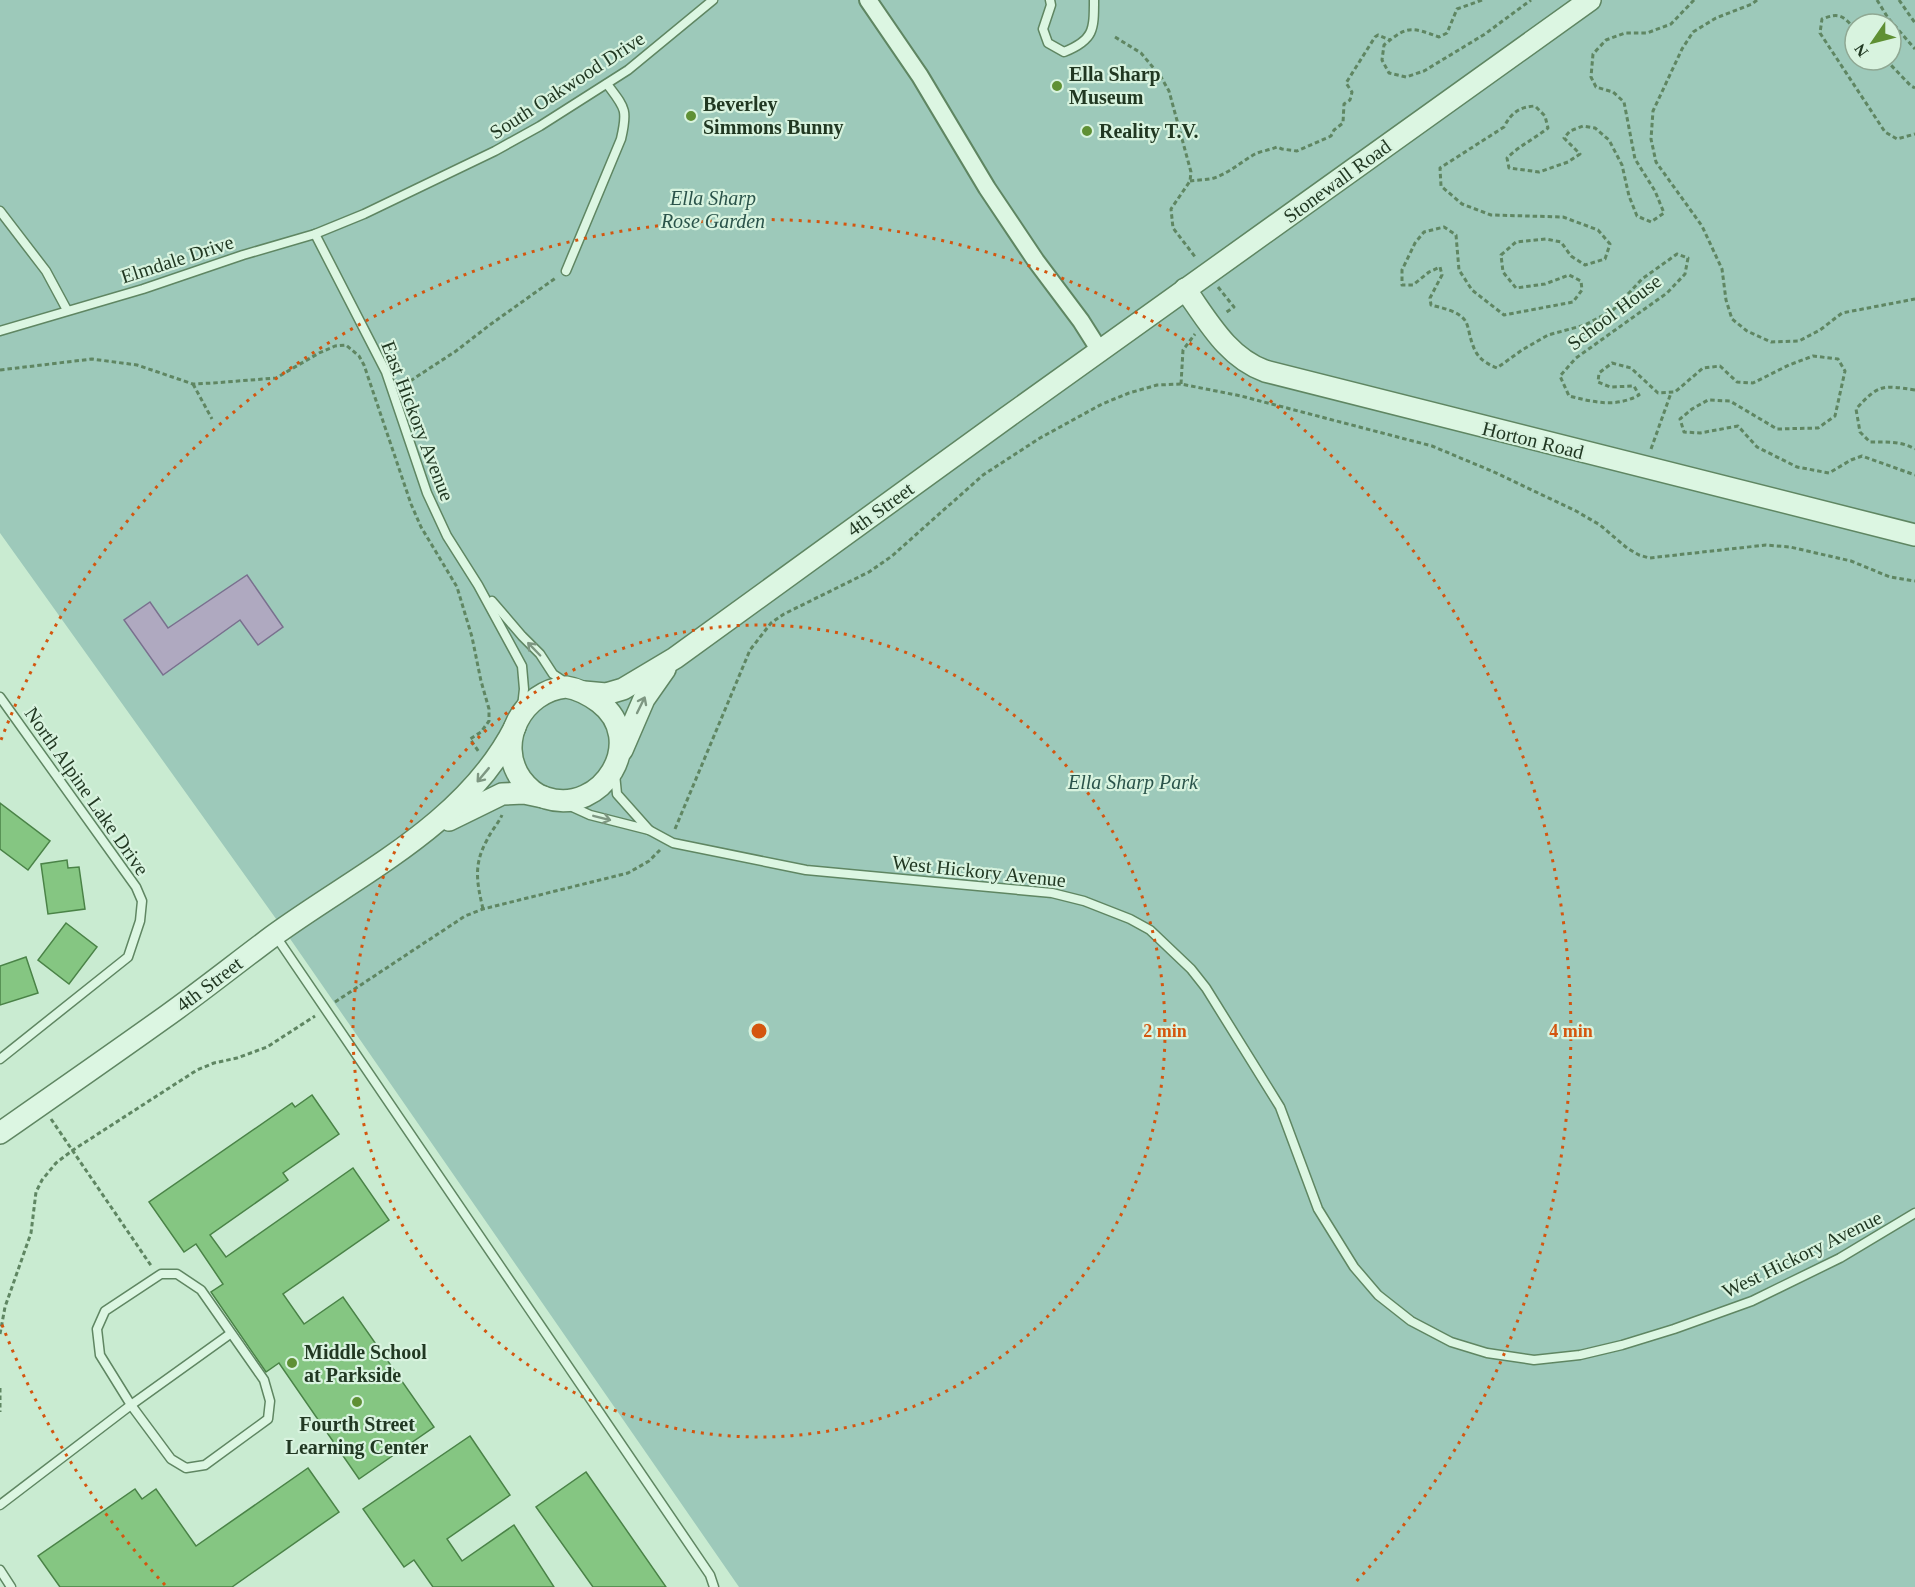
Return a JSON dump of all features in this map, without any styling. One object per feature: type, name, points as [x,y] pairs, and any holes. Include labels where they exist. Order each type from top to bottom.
[{"type":"street","points":[[868,0],[920,76],[987,188],[1035,261],[1081,321],[1093,356]]},
{"type":"street","name":"Stonewall Road","points":[[1093,356],[1590,0]]},
{"type":"street","name":"Horton Road","points":[[1185,289],[1230,350],[1253,366],[1280,376],[1915,535]]},
{"type":"street","name":"4th Street","points":[[580,690],[606,694],[623,689],[675,658],[1093,356]]},
{"type":"street","name":"4th Street","points":[[616,763],[644,699],[662,672],[675,658]]},
{"type":"street","points":[[559,688],[580,690],[613,716],[620,731],[621,742],[616,763],[605,781],[592,791],[575,798],[551,799],[529,788],[514,768],[510,751],[518,720],[529,704],[545,693],[559,688]]},
{"type":"street","name":"4th Street","points":[[0,1133],[168,1015],[275,935],[419,836],[463,798],[497,758],[518,720]]},
{"type":"street","name":"4th Street","points":[[419,836],[502,794],[524,793],[551,799]]},
{"type":"lane","name":"South Oakwood Drive","points":[[364,214],[540,126],[635,65],[713,0]]},
{"type":"lane","points":[[1050,0],[1051,5],[1043,29],[1048,43],[1064,52],[1081,45],[1094,27],[1094,0]]},
{"type":"lane","points":[[566,272],[621,139],[626,118],[620,101],[607,84]]},
{"type":"lane","points":[[0,211],[46,271],[67,310]]},
{"type":"lane","name":"Elmdale Drive","points":[[0,331],[143,289],[243,255],[315,234],[364,214]]},
{"type":"lane","name":"East Hickory Avenue","points":[[315,234],[386,372],[427,493],[447,536],[478,585],[522,666],[524,689],[518,720]]},
{"type":"lane","name":"East Hickory Avenue","points":[[478,585],[540,654],[553,674],[580,690]]},
{"type":"lane","name":"North Alpine Lake Drive","points":[[0,697],[136,887],[142,901],[140,921],[128,957],[0,1059]]},
{"type":"lane","name":"West Hickory Avenue","points":[[616,763],[617,794],[649,830]]},
{"type":"lane","name":"West Hickory Avenue","points":[[551,799],[590,815],[649,830],[673,843],[806,870],[1052,893],[1084,901],[1130,919],[1150,930],[1171,949],[1206,988],[1280,1107],[1318,1209],[1354,1267],[1378,1295],[1411,1321],[1451,1342],[1487,1353],[1534,1360],[1580,1355],[1674,1329],[1752,1301],[1840,1258],[1915,1213]]},
{"type":"lane","points":[[275,935],[710,1575],[714,1587]]},
{"type":"lane","points":[[177,1274],[201,1290],[264,1380],[270,1401],[267,1419],[205,1465],[186,1467],[171,1459],[131,1405],[99,1355],[97,1329],[105,1311],[158,1276],[177,1274]]},
{"type":"lane","points":[[0,1505],[131,1405],[230,1334]]},
{"type":"lane","points":[[0,1570],[11,1587]]},
{"type":"path","points":[[1482,0],[1457,9],[1447,33],[1439,38],[1417,29],[1402,30],[1384,45],[1382,60],[1389,73],[1407,77],[1424,71],[1485,34],[1531,0]]},
{"type":"path","name":"School House","points":[[1671,393],[1658,393],[1631,368],[1612,363],[1599,373],[1598,382],[1610,387],[1634,386],[1639,395],[1628,402],[1600,404],[1569,396],[1560,376],[1576,358],[1667,293],[1685,274],[1688,258],[1677,254],[1642,279],[1613,310],[1585,325],[1548,335],[1497,368],[1484,362],[1473,349],[1466,321],[1459,315],[1431,305],[1430,298],[1442,275],[1440,267],[1429,272],[1413,285],[1402,285],[1402,270],[1415,243],[1424,232],[1444,227],[1456,235],[1459,270],[1472,290],[1504,315],[1573,302],[1582,290],[1581,281],[1569,275],[1545,284],[1516,288],[1503,272],[1501,255],[1516,242],[1546,239],[1561,242],[1571,256],[1585,265],[1605,259],[1610,244],[1598,230],[1563,217],[1491,215],[1462,204],[1441,186],[1440,168],[1504,127],[1509,117],[1522,107],[1535,106],[1545,116],[1548,128],[1534,140],[1516,148],[1507,158],[1509,168],[1539,172],[1568,162],[1580,154],[1564,138],[1569,131],[1583,126],[1595,128],[1609,140],[1622,165],[1629,196],[1637,216],[1651,222],[1664,213],[1655,191],[1635,159],[1624,102],[1613,92],[1596,87],[1591,77],[1593,54],[1606,40],[1625,33],[1647,33],[1671,24],[1694,0]]},
{"type":"path","points":[[1756,0],[1752,4],[1716,18],[1693,32],[1682,49],[1653,111],[1651,139],[1656,162],[1702,226],[1722,269],[1726,300],[1732,319],[1747,331],[1771,342],[1799,341],[1820,330],[1842,313],[1915,299]]},
{"type":"path","points":[[1877,0],[1888,18],[1915,49]]},
{"type":"path","points":[[1899,0],[1915,23]]},
{"type":"path","points":[[1843,17],[1833,15],[1822,19],[1820,33],[1843,68]]},
{"type":"path","points":[[1190,181],[1212,178],[1262,151],[1277,147],[1297,151],[1331,136],[1334,130],[1343,123],[1344,104],[1350,100],[1352,92],[1346,83],[1351,73],[1377,35],[1390,40]]},
{"type":"path","points":[[1115,37],[1141,53],[1161,76],[1169,91],[1191,172],[1190,181],[1171,209],[1173,228],[1234,307],[1193,336],[1183,350],[1181,384]]},
{"type":"path","points":[[1846,72],[1885,132],[1897,139],[1915,134]]},
{"type":"path","points":[[1898,72],[1915,88]]},
{"type":"path","points":[[404,385],[456,351],[555,279]]},
{"type":"path","points":[[0,370],[92,359],[137,365],[194,384],[276,378],[319,353],[335,346],[346,345],[359,356],[364,365],[421,527],[457,586],[489,709],[489,720],[481,732],[470,739]]},
{"type":"path","points":[[1645,468],[1671,393],[1703,368],[1720,366],[1737,382],[1753,383],[1789,364],[1813,356],[1838,359],[1845,371],[1835,416],[1818,428],[1778,429],[1730,401],[1708,400],[1680,419],[1684,432],[1700,433],[1738,426],[1756,447],[1797,467],[1829,473],[1862,456],[1915,475]]},
{"type":"path","points":[[194,384],[212,419]]},
{"type":"path","points":[[674,831],[750,650],[771,623],[784,614],[876,567],[907,543],[983,475],[1040,438],[1102,404],[1157,385],[1181,384],[1241,396],[1432,446],[1494,472],[1576,511],[1600,525],[1627,548],[1649,558],[1766,545],[1851,561],[1890,577],[1915,581]]},
{"type":"path","points":[[1915,390],[1887,386],[1870,394],[1856,409],[1860,432],[1870,442],[1908,444],[1915,448]]},
{"type":"path","points":[[376,402],[382,400]]},
{"type":"path","points":[[0,1334],[5,1307],[32,1233],[36,1192],[42,1180],[56,1163],[73,1150],[196,1070],[267,1047],[465,916],[483,909],[627,873],[649,861],[660,850]]},
{"type":"path","points":[[41,1104],[158,1276]]},
{"type":"path","points":[[0,1388],[0,1412]]},
{"type":"green space","name":"Ella Sharp Park","points":[[0,0],[1915,0],[1915,1587],[739,1587],[284,930],[0,533]]},
{"type":"shaded area","points":[[247,575],[283,627],[258,645],[240,620],[163,675],[124,620],[150,602],[168,628]]},
{"type":"building","points":[[0,803],[50,841],[28,870],[0,849]]},
{"type":"building","points":[[67,860],[68,868],[79,867],[85,909],[48,914],[41,864]]},
{"type":"building","points":[[66,923],[97,947],[69,984],[38,960]]},
{"type":"building","points":[[26,957],[38,993],[0,1005],[0,966]]},
{"type":"building","points":[[312,1095],[339,1134],[283,1173],[288,1180],[210,1235],[226,1257],[353,1168],[389,1220],[283,1294],[304,1324],[343,1297],[434,1427],[359,1479],[279,1363],[266,1372],[211,1292],[223,1284],[196,1244],[184,1252],[149,1202],[292,1103],[295,1107]]},
{"type":"building","points":[[470,1436],[510,1495],[447,1539],[462,1561],[514,1525],[554,1587],[433,1587],[414,1560],[404,1567],[363,1509]]},
{"type":"building","points":[[308,1468],[339,1512],[232,1587],[60,1587],[38,1556],[135,1489],[142,1499],[156,1489],[196,1546]]},
{"type":"building","points":[[586,1472],[666,1587],[593,1587],[536,1507]]},
{"type":"place","name":"Ella Sharp Museum","points":[[1057,86]]},
{"type":"place","name":"Beverley Simmons Bunny","points":[[691,116]]},
{"type":"place","name":"Reality T.V.","points":[[1087,131]]},
{"type":"place","name":"Middle School at Parkside","points":[[292,1363]]},
{"type":"place","name":"Fourth Street Learning Center","points":[[357,1402]]},
{"type":"park label","name":"Ella Sharp Rose Garden","points":[[713,210]]}]
